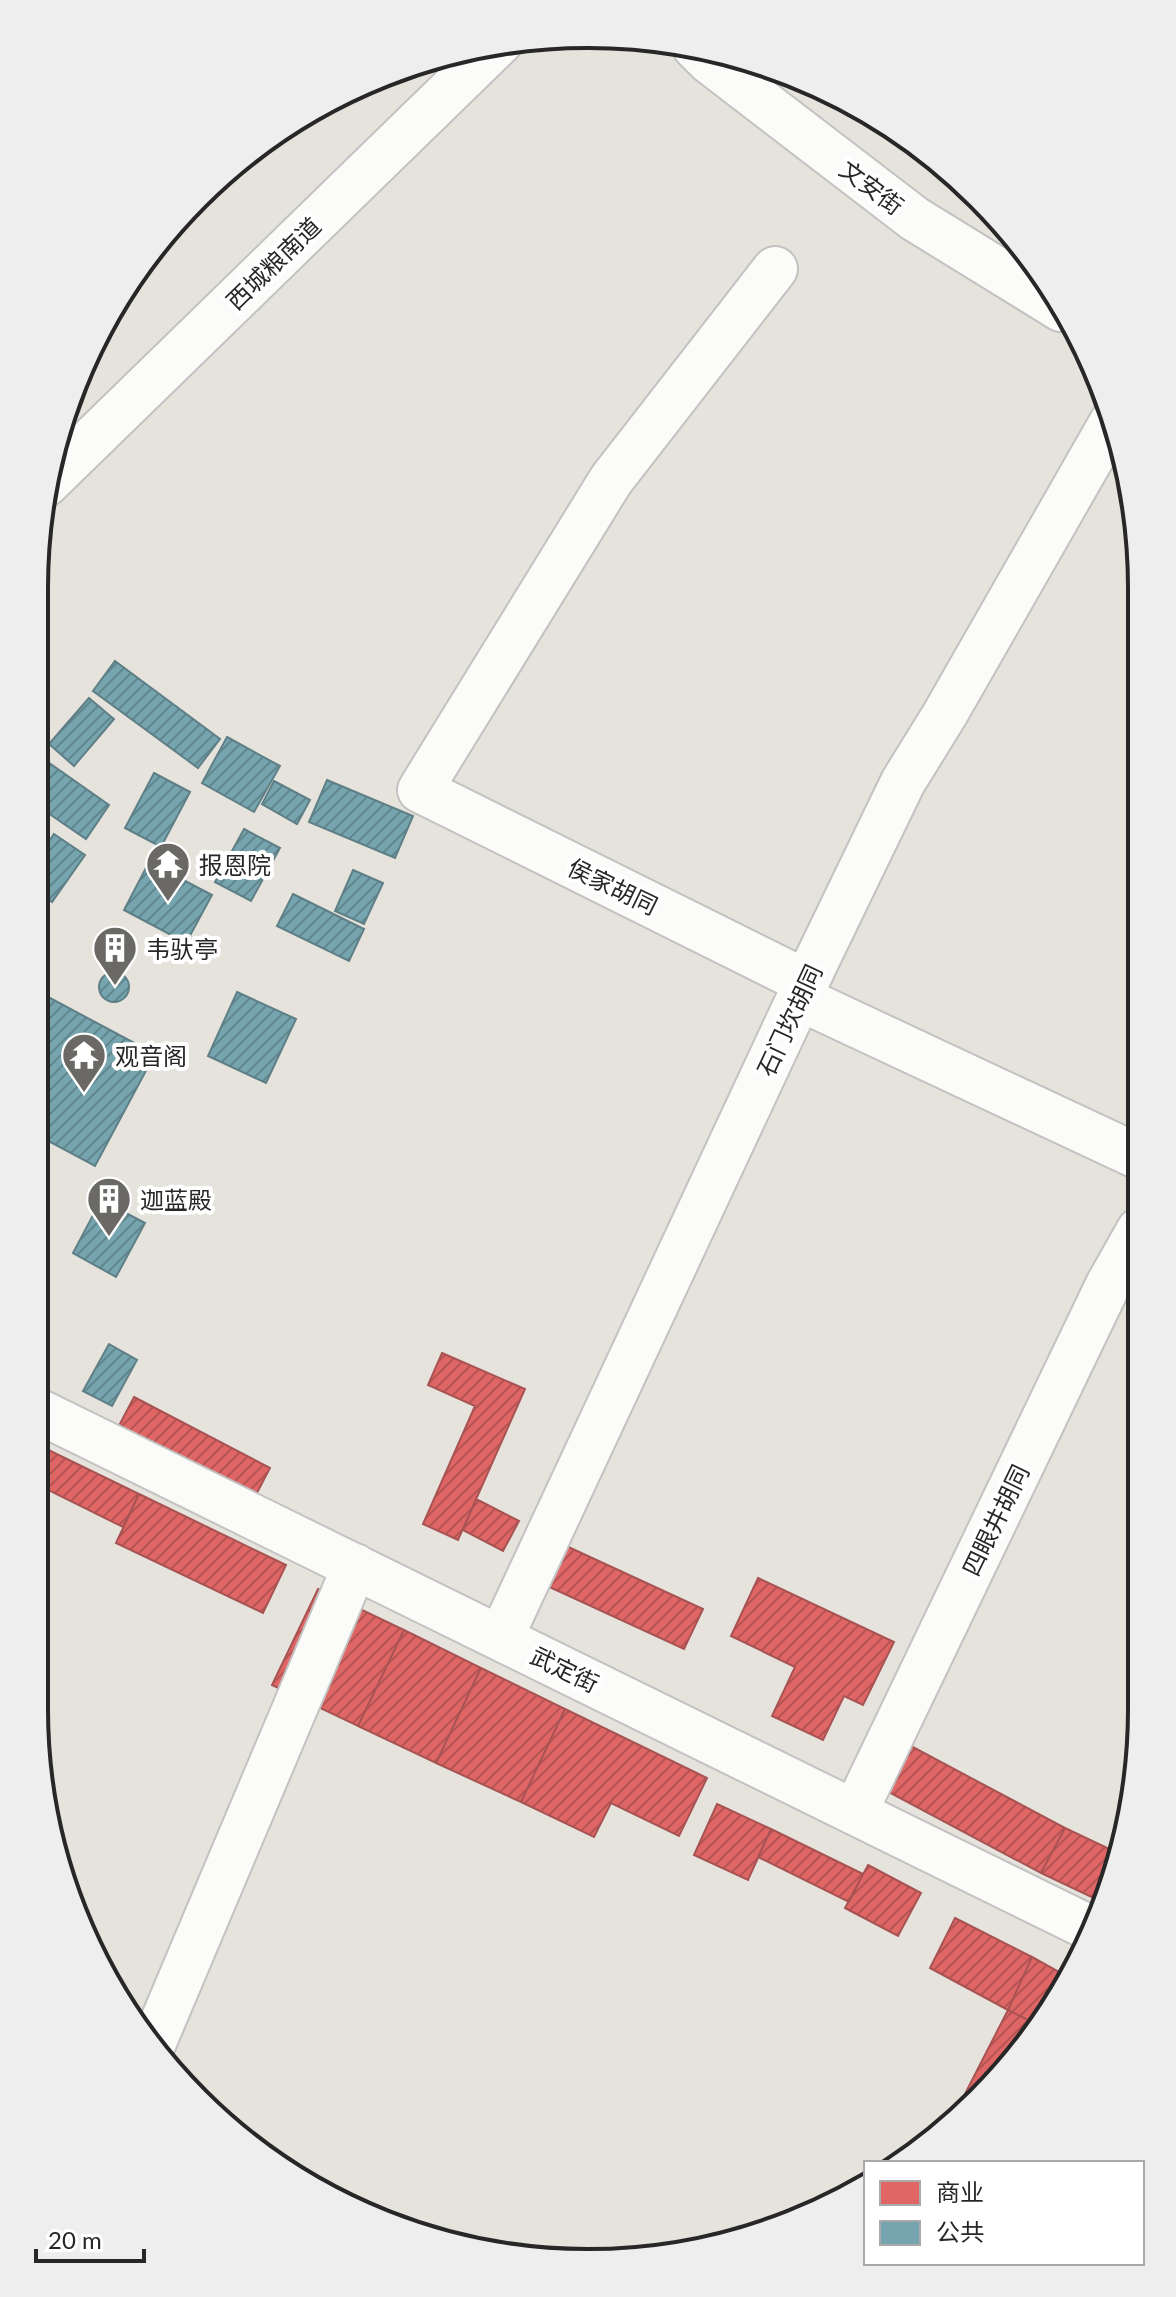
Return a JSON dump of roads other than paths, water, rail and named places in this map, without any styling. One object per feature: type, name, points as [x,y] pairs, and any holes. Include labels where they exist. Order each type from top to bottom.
[{"type":"street","name":"西城粮南道","points":[[61,469],[484,58]]},
{"type":"street","name":"文安街","points":[[713,63],[915,219],[1043,298]]},
{"type":"street","name":"侯家胡同","points":[[775,269],[602,493],[420,790],[803,990],[1128,1152]]},
{"type":"street","name":"石门坎胡同","points":[[501,1637],[903,782],[1105,434]]},
{"type":"street","name":"四眼井胡同","points":[[855,1812],[1108,1285],[1128,1250]]},
{"type":"street","name":"武定街","points":[[48,1416],[1083,1925]]},
{"type":"street","points":[[157,2034],[355,1566]]},
{"type":"place","name":"报恩院","points":[[168,903]]},
{"type":"place","name":"韦驮亭","points":[[115,987]]},
{"type":"place","name":"观音阁","points":[[84,1094]]},
{"type":"place","name":"迦蓝殿","points":[[109,1238]]}]
